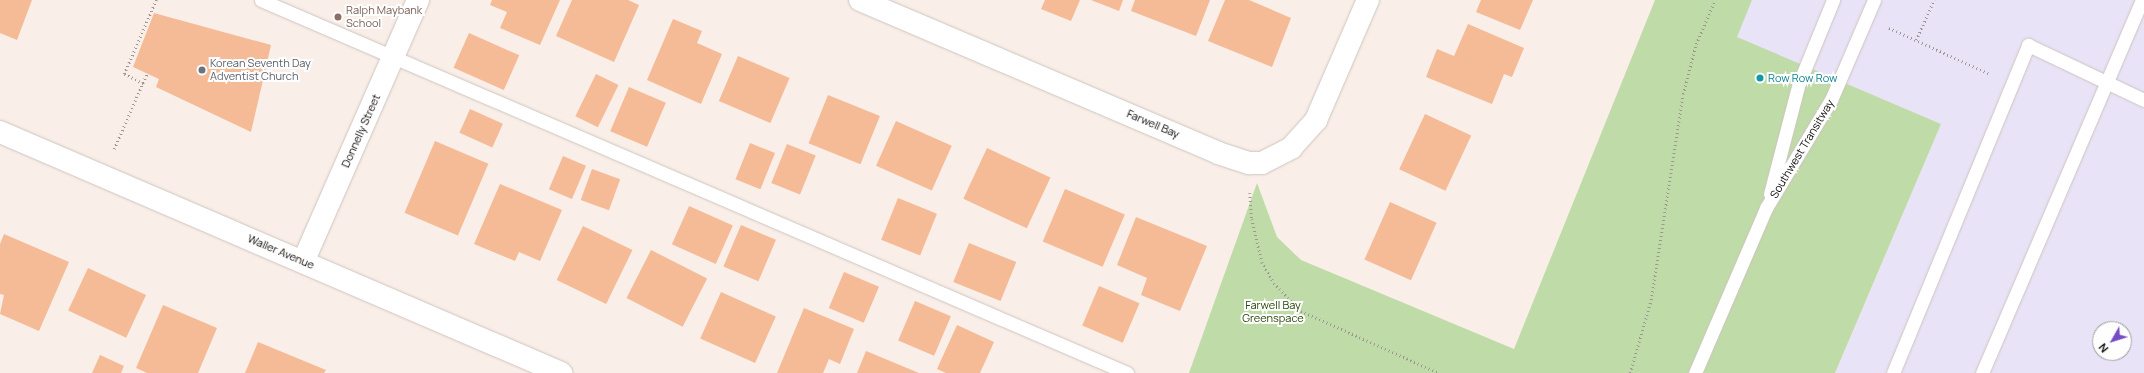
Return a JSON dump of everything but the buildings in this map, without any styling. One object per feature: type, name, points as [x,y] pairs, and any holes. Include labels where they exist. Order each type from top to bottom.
[{"type":"street","name":"Donnelly Street","points":[[304,262],[418,0]]},
{"type":"street","name":"Farwell Bay","points":[[860,0],[1249,163]]},
{"type":"street","points":[[1249,163],[1276,158],[1291,148],[1316,120],[1368,0]]},
{"type":"street","name":"Waller Avenue","points":[[0,132],[561,373]]},
{"type":"lane","points":[[261,0],[1127,373]]},
{"type":"lane","name":"Southwest Transitway","points":[[1766,208],[1799,83],[1834,0]]},
{"type":"lane","name":"Southwest Transitway","points":[[1695,373],[1766,208],[1831,100],[1874,0]]},
{"type":"lane","points":[[1982,373],[2142,0]]},
{"type":"lane","points":[[1894,373],[2028,45],[2144,100]]},
{"type":"path","points":[[143,84],[124,74],[156,0]]},
{"type":"path","points":[[1630,373],[1651,300],[1683,94],[1696,44],[1715,0]]},
{"type":"path","points":[[1916,40],[1934,0]]},
{"type":"path","points":[[1866,18],[2012,84]]},
{"type":"path","points":[[103,176],[147,73]]},
{"type":"path","points":[[1249,163],[1252,219],[1262,262],[1286,297],[1301,311],[1319,321],[1439,373]]},
{"type":"shaded area","points":[[1752,0],[2144,0],[2144,373],[1835,373],[1941,124],[1736,37]]},
{"type":"green space","name":"Farwell Bay Greenspace","points":[[1655,0],[1752,0],[1737,37],[1941,124],[1835,373],[1189,373],[1257,183],[1277,237],[1301,260],[1514,349]]},
{"type":"place","name":"Ralph Maybank School","points":[[338,17]]},
{"type":"place","name":"Korean Seventh Day Adventist Church","points":[[202,70]]},
{"type":"place","name":"Row Row Row","points":[[1760,78]]}]
